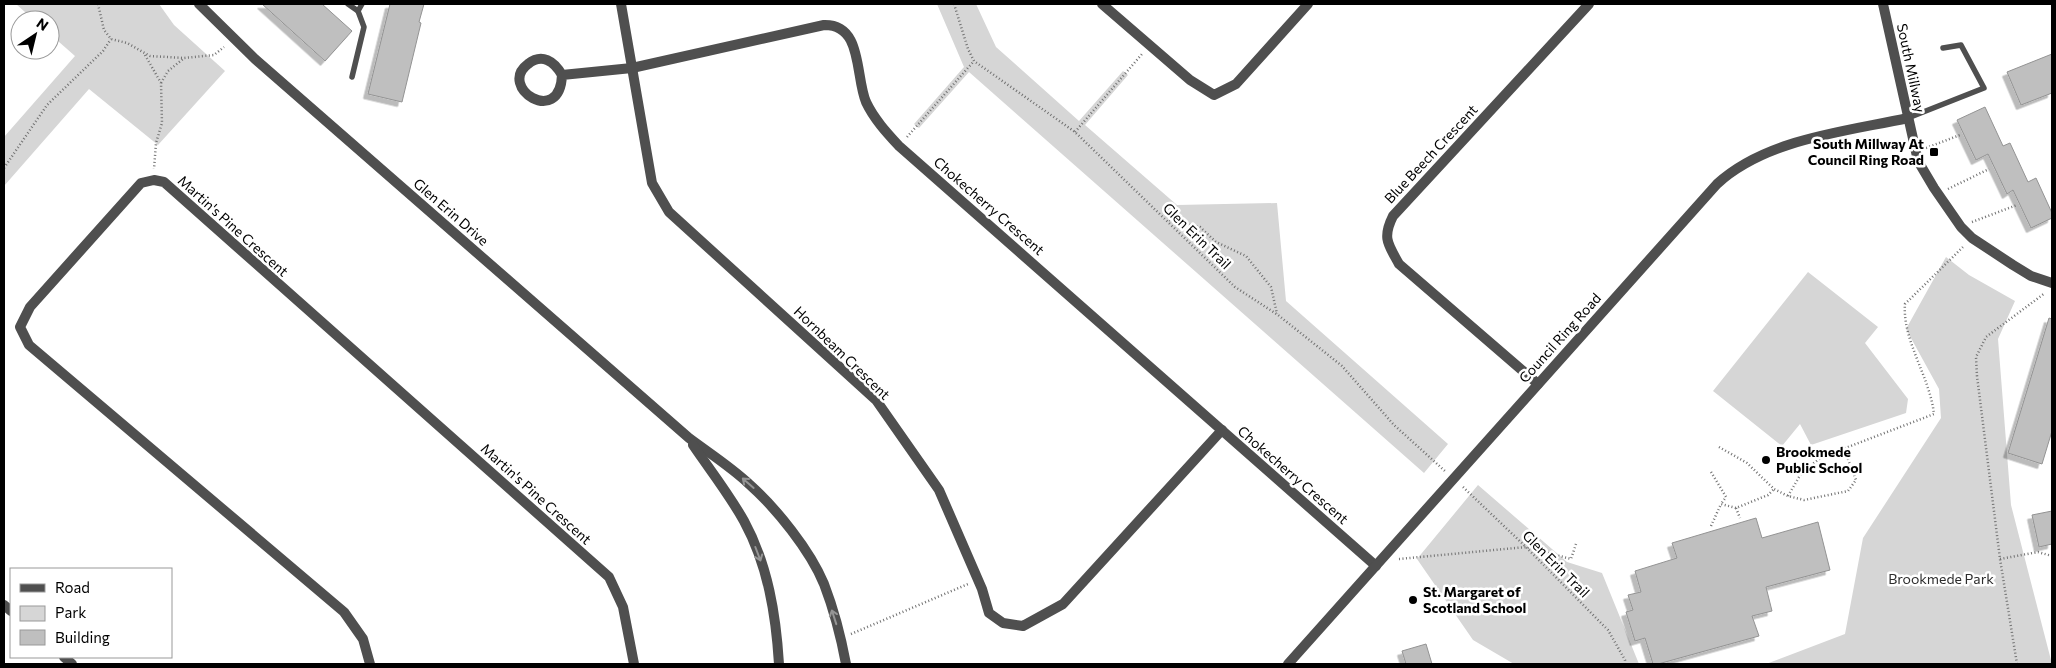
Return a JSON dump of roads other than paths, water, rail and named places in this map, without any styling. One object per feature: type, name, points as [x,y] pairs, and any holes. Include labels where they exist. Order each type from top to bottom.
[{"type":"street","name":"Glen Erin Drive","points":[[199,4],[233,39],[688,438],[748,483],[776,510],[800,542],[823,582],[841,638],[846,664]]},
{"type":"street","name":"Hornbeam Crescent","points":[[621,4],[652,183],[669,212],[876,400],[939,490],[978,580],[989,613],[1003,623],[1023,626],[1063,604],[1222,430]]},
{"type":"street","points":[[1102,4],[1190,80],[1214,95],[1236,84],[1308,4]]},
{"type":"street","name":"Blue Beech Crescent","points":[[1538,384],[1399,264],[1388,246],[1386,230],[1393,216],[1589,4]]},
{"type":"street","name":"South Millway","points":[[1884,4],[1918,161],[1937,194],[1960,227],[1972,238],[2013,266],[2032,276],[2052,283]]},
{"type":"street","name":"Chokecherry Crescent","points":[[562,75],[632,68],[835,24],[849,35],[866,102],[882,128],[899,146],[1376,566]]},
{"type":"street","points":[[545,59],[556,64],[562,75],[562,87],[554,97],[543,101],[531,99],[522,90],[520,79],[524,67],[533,60],[545,59]]},
{"type":"street","name":"Council Ring Road","points":[[1288,664],[1717,184],[1732,170],[1762,154],[1796,143],[1908,118]]},
{"type":"street","name":"Martin's Pine Crescent","points":[[370,664],[363,639],[344,612],[29,345],[20,327],[30,307],[141,183],[154,180],[164,182],[609,577],[623,607],[634,664]]},
{"type":"street","name":"Glen Erin Drive","points":[[688,438],[744,521],[759,554],[777,629],[779,664]]},
{"type":"lane","points":[[348,4],[358,11],[364,27],[352,77]]},
{"type":"lane","points":[[358,11],[362,4]]},
{"type":"lane","points":[[1908,118],[1984,88],[1961,45],[1944,48]]},
{"type":"place","name":"South Millway At Council Ring Road","points":[[1934,152]]},
{"type":"place","name":"Brookmede Public School","points":[[1766,460]]},
{"type":"place","name":"St. Margaret of Scotland School","points":[[1413,600]]},
{"type":"park label","name":"Brookmede Park","points":[[1941,579]]}]
